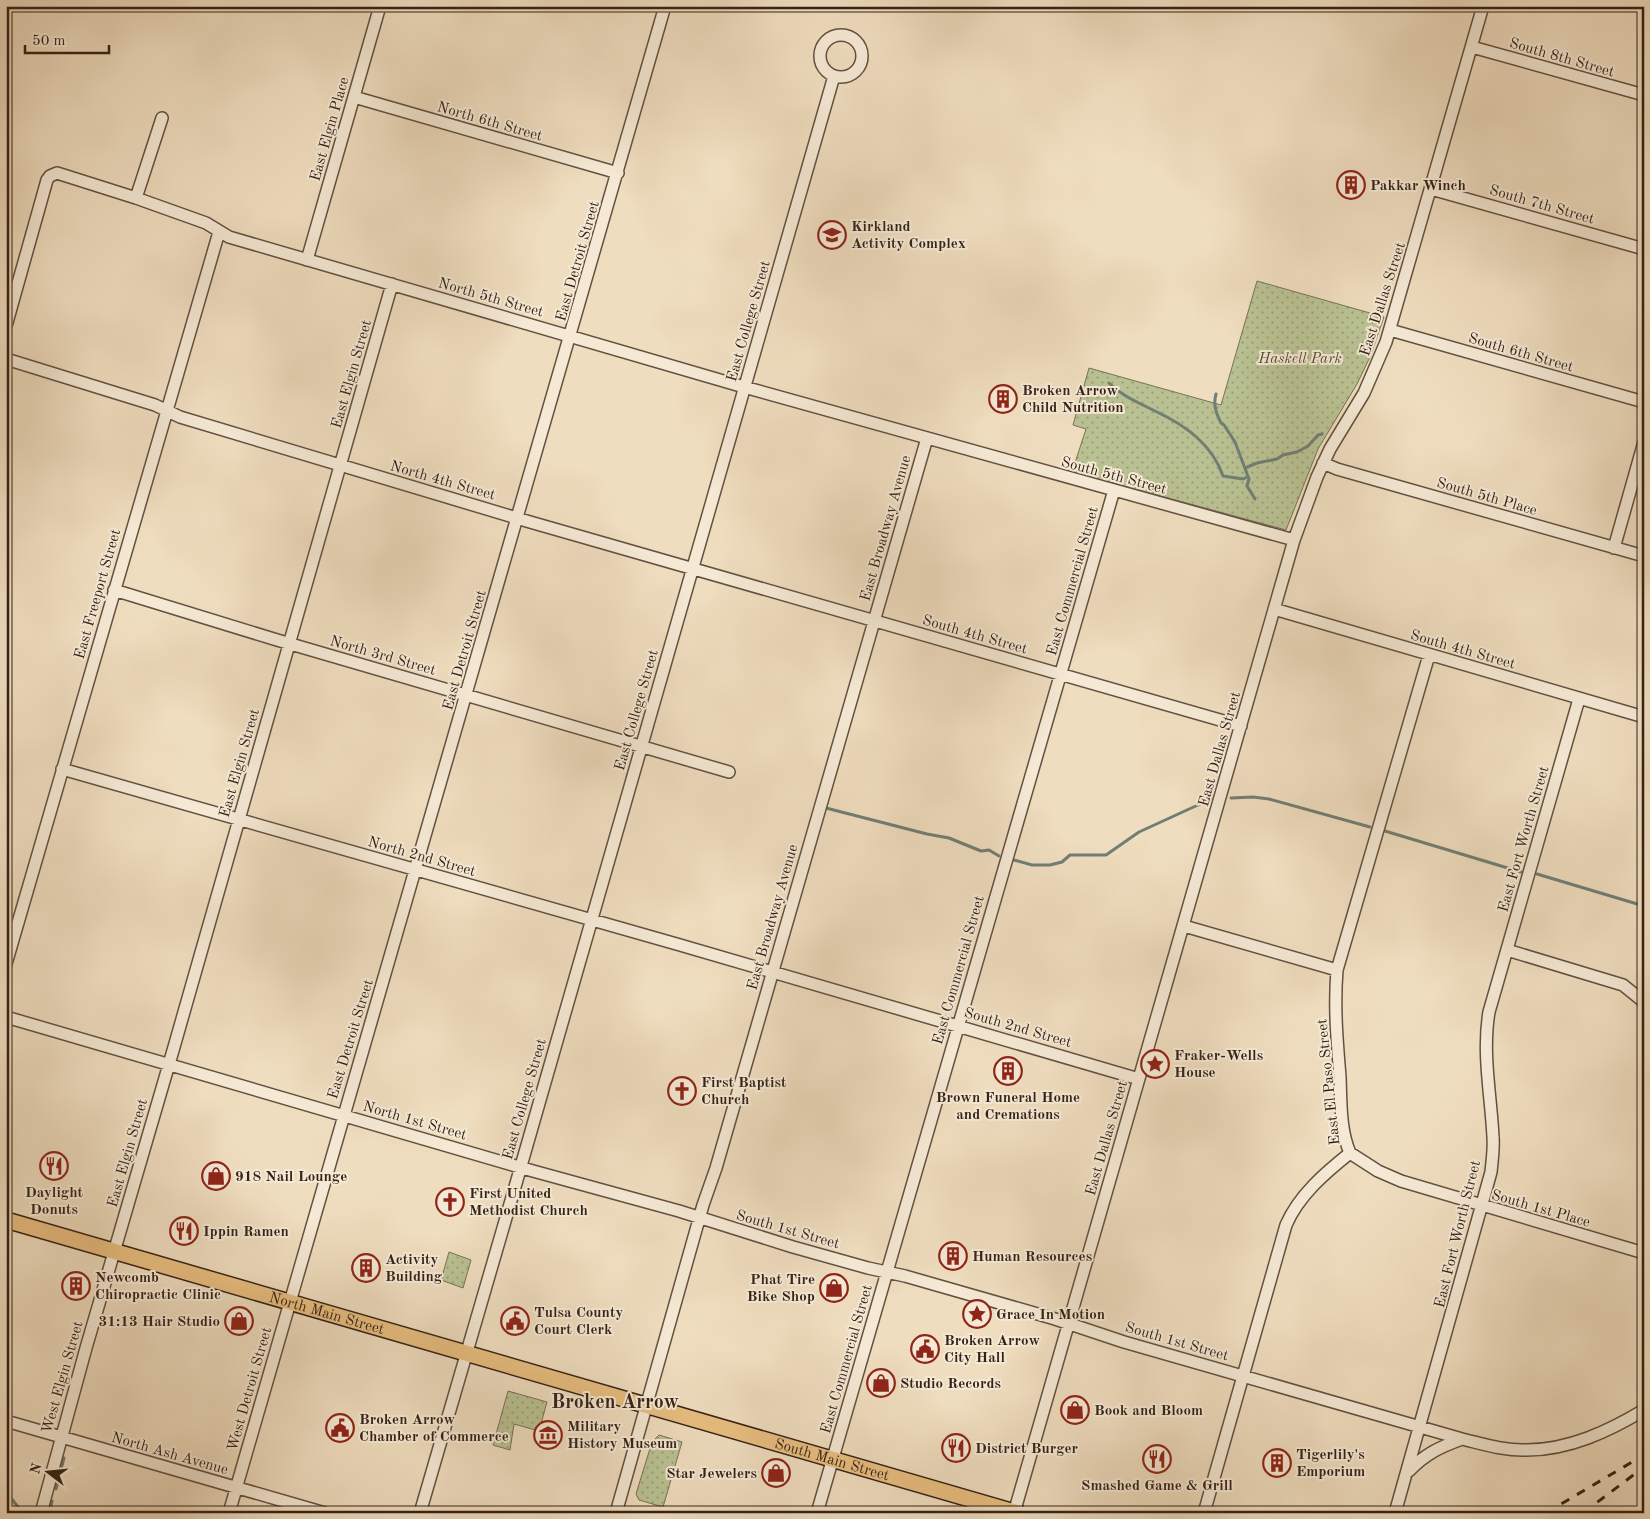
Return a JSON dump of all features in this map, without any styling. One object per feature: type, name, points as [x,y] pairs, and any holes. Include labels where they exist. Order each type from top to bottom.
[{"type":"main road","name":"North Main Street","points":[[6,1220],[647,1404]]},
{"type":"main road","name":"South Main Street","points":[[647,1404],[1015,1512]]},
{"type":"street","name":"East Elgin Place","points":[[307,260],[380,6]]},
{"type":"street","name":"East Detroit Street","points":[[290,1302],[665,6]]},
{"type":"street","name":"East Dallas Street","points":[[1015,1512],[1294,540],[1316,477],[1364,393],[1390,330],[1484,6]]},
{"type":"street","name":"South 8th Street","points":[[1472,47],[1644,96]]},
{"type":"street","name":"East College Street","points":[[420,1513],[834,76]]},
{"type":"street","name":"North 6th Street","points":[[354,97],[618,173]]},
{"type":"street","points":[[136,198],[162,118]]},
{"type":"street","name":"North 5th Street","points":[[6,326],[47,180],[52,174],[66,176],[136,198],[206,223],[229,237],[926,438]]},
{"type":"street","name":"South 7th Street","points":[[1431,189],[1644,249]]},
{"type":"street","name":"East Freeport Street","points":[[6,964],[219,232]]},
{"type":"street","name":"East Elgin Street","points":[[115,1251],[392,284]]},
{"type":"street","name":"South 6th Street","points":[[1390,330],[1644,402]]},
{"type":"street","name":"North 4th Street","points":[[6,359],[155,405],[180,417],[692,569],[874,620]]},
{"type":"street","name":"South 5th Street","points":[[926,438],[1294,540]]},
{"type":"street","name":"East Broadway Avenue","points":[[616,1513],[926,438]]},
{"type":"street","points":[[1614,548],[1644,442]]},
{"type":"street","name":"South 5th Place","points":[[1323,463],[1337,469],[1644,556]]},
{"type":"street","name":"East Commercial Street","points":[[817,1513],[1114,490]]},
{"type":"street","name":"North 3rd Street","points":[[114,590],[730,772]]},
{"type":"street","name":"South 4th Street","points":[[1274,609],[1644,717]]},
{"type":"street","name":"South 4th Street","points":[[874,620],[1241,726]]},
{"type":"street","name":"East El Paso Street","points":[[1204,1513],[1280,1246],[1293,1209],[1304,1194],[1350,1153],[1346,1143],[1341,1097],[1335,998],[1337,970],[1429,655]]},
{"type":"street","name":"East Fort Worth Street","points":[[1395,1513],[1491,1172],[1493,1146],[1486,1046],[1487,1026],[1494,994],[1579,699]]},
{"type":"street","name":"North 2nd Street","points":[[62,769],[772,972]]},
{"type":"street","points":[[1184,926],[1337,970]]},
{"type":"street","points":[[1507,950],[1623,985],[1644,1002]]},
{"type":"street","name":"South 2nd Street","points":[[772,972],[1139,1079]]},
{"type":"street","name":"North 1st Street","points":[[6,1016],[700,1218]]},
{"type":"street","name":"South 1st Place","points":[[1350,1153],[1378,1171],[1400,1181],[1644,1253]]},
{"type":"street","name":"South 1st Street","points":[[700,1218],[802,1249],[906,1276],[1069,1323],[1124,1342],[1420,1428],[1511,1449],[1557,1447],[1589,1437],[1644,1410]]},
{"type":"street","name":"West Elgin Street","points":[[41,1513],[60,1436],[115,1251]]},
{"type":"street","name":"West Detroit Street","points":[[228,1513],[290,1302]]},
{"type":"street","name":"North Ash Avenue","points":[[6,1421],[325,1513]]},
{"type":"street","points":[[1407,1473],[1421,1458],[1432,1451],[1462,1439]]},
{"type":"green space","name":"Haskell Park","points":[[1257,281],[1384,317],[1370,357],[1357,384],[1318,449],[1286,530],[1072,472],[1086,429],[1073,425],[1089,368],[1221,405]]},
{"type":"green space","points":[[449,1252],[471,1260],[463,1288],[441,1280]]},
{"type":"green space","points":[[508,1391],[547,1402],[539,1431],[514,1424],[510,1450],[493,1445]]},
{"type":"green space","points":[[659,1435],[682,1442],[663,1507],[639,1500],[636,1494],[652,1442]]},
{"type":"waterway","points":[[1109,383],[1125,395],[1187,429],[1212,454],[1223,476],[1243,479],[1247,477]]},
{"type":"waterway","points":[[1216,394],[1215,405],[1218,416],[1235,442],[1249,479],[1247,486],[1255,499]]},
{"type":"waterway","points":[[1245,468],[1297,452],[1308,446],[1318,435],[1322,434]]},
{"type":"waterway","points":[[1231,798],[1253,797],[1269,799],[1370,827]]},
{"type":"waterway","points":[[1014,860],[1032,865],[1050,865],[1062,862],[1070,855],[1106,855],[1139,832],[1211,799]]},
{"type":"waterway","points":[[826,808],[949,838],[981,851],[989,850],[999,856]]},
{"type":"waterway","points":[[1385,831],[1521,872]]},
{"type":"waterway","points":[[1537,874],[1644,906]]},
{"type":"waterway","points":[[56,1489],[64,1458]]},
{"type":"waterway","points":[[6,1492],[23,1513]]},
{"type":"waterway","points":[[50,1513],[52,1501]]},
{"type":"railway","points":[[1546,1513],[1644,1455]]},
{"type":"railway","points":[[1583,1513],[1644,1467]]},
{"type":"place","name":"Pakkar Winch","points":[[1351,185]]},
{"type":"place","name":"Kirkland Activity Complex","points":[[832,235]]},
{"type":"place","name":"Broken Arrow Child Nutrition","points":[[1003,399]]},
{"type":"place","name":"Fraker-Wells House","points":[[1155,1064]]},
{"type":"place","name":"Brown Funeral Home and Cremations","points":[[1008,1071]]},
{"type":"place","name":"First Baptist Church","points":[[682,1091]]},
{"type":"place","name":"Daylight Donuts","points":[[54,1166]]},
{"type":"place","name":"918 Nail Lounge","points":[[216,1176]]},
{"type":"place","name":"First United Methodist Church","points":[[450,1202]]},
{"type":"place","name":"Ippin Ramen","points":[[184,1231]]},
{"type":"place","name":"Human Resources","points":[[953,1256]]},
{"type":"place","name":"Activity Building","points":[[366,1268]]},
{"type":"place","name":"Newcomb Chiropractic Clinic","points":[[76,1286]]},
{"type":"place","name":"Phat Tire Bike Shop","points":[[834,1288]]},
{"type":"place","name":"Grace In Motion","points":[[977,1314]]},
{"type":"place","name":"31:13 Hair Studio","points":[[239,1321]]},
{"type":"place","name":"Tulsa County Court Clerk","points":[[515,1321]]},
{"type":"place","name":"Broken Arrow City Hall","points":[[925,1349]]},
{"type":"place","name":"Studio Records","points":[[881,1383]]},
{"type":"place","name":"Book and Bloom","points":[[1075,1410]]},
{"type":"place","name":"Broken Arrow Chamber of Commerce","points":[[340,1428]]},
{"type":"place","name":"Military History Museum","points":[[548,1435]]},
{"type":"place","name":"District Burger","points":[[956,1448]]},
{"type":"place","name":"Smashed Game & Grill","points":[[1157,1459]]},
{"type":"place","name":"Tigerlily's Emporium","points":[[1277,1463]]},
{"type":"place","name":"Star Jewelers","points":[[776,1473]]},
{"type":"district","name":"Broken Arrow","points":[[615,1401]]}]
